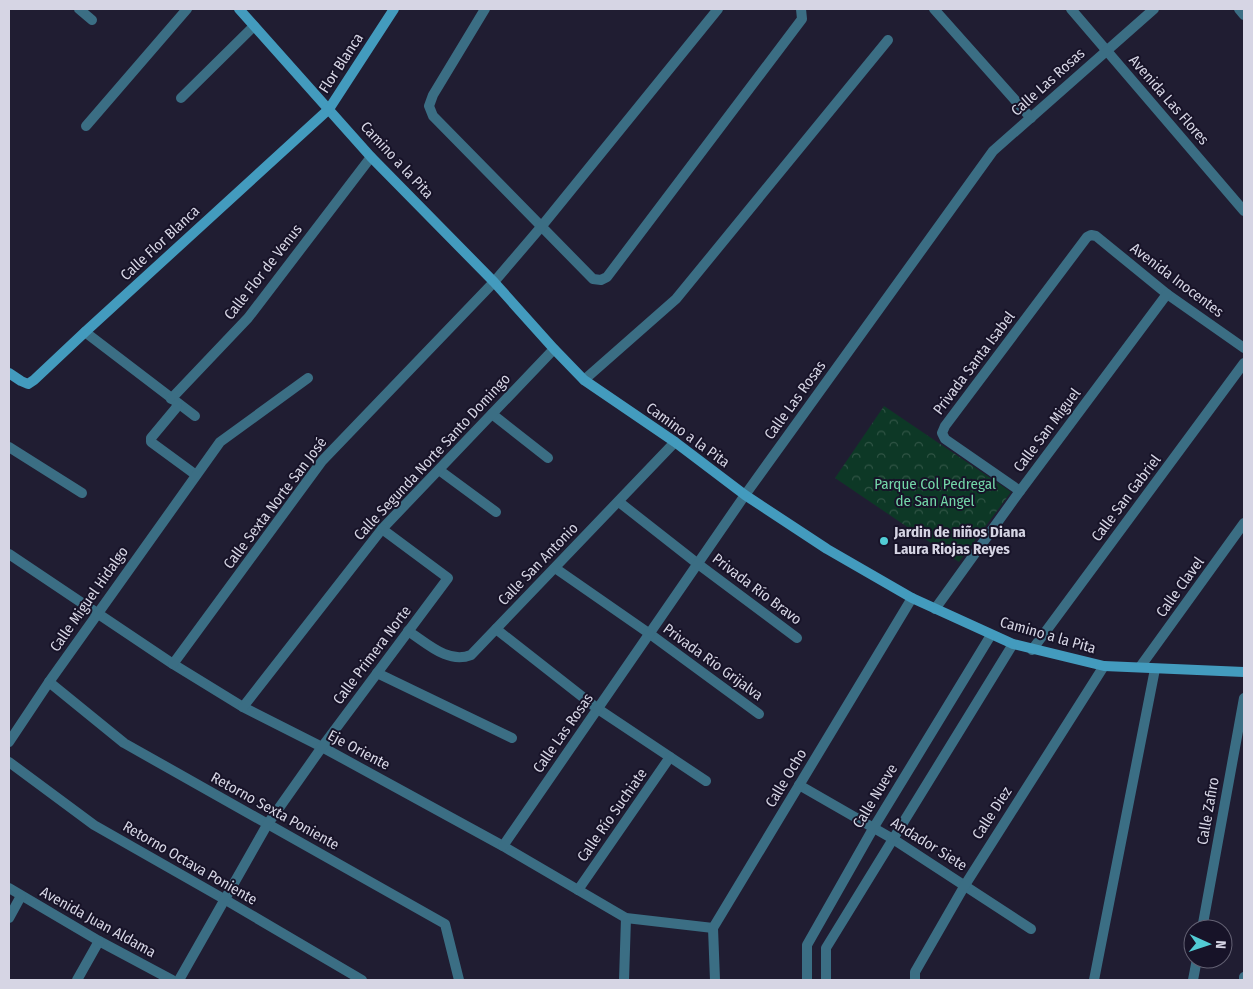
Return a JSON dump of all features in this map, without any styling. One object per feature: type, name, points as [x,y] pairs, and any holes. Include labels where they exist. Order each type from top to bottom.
[{"type":"street","points":[[78,9],[92,20]]},
{"type":"street","points":[[86,126],[187,9]]},
{"type":"street","name":"Camino a la Pita","points":[[240,9],[371,157],[494,282],[584,380],[675,442],[745,495],[827,549],[912,598],[1013,644],[1104,666],[1244,672]]},
{"type":"street","name":"Flor Blanca","points":[[329,109],[394,9]]},
{"type":"street","points":[[485,9],[433,95],[429,106],[433,116],[593,278],[601,280],[607,278],[802,19],[801,9]]},
{"type":"street","name":"Calle Sexta Norte San José","points":[[173,664],[322,460],[494,282],[542,227],[718,9]]},
{"type":"street","points":[[934,9],[1031,118]]},
{"type":"street","name":"Avenida Las Flores","points":[[1072,9],[1244,211]]},
{"type":"street","name":"Calle Las Rosas","points":[[503,846],[745,495],[993,152],[1154,9]]},
{"type":"street","points":[[1239,9],[1244,15]]},
{"type":"street","points":[[181,98],[254,26]]},
{"type":"street","points":[[584,380],[676,299],[888,40]]},
{"type":"street","name":"Calle Flor Blanca","points":[[9,372],[28,384],[34,380],[329,109]]},
{"type":"street","name":"Calle Flor de Venus","points":[[196,475],[151,442],[151,438],[176,408],[174,401],[248,318],[371,157]]},
{"type":"street","name":"Avenida Inocentes","points":[[1092,235],[1096,236],[1167,294],[1244,348]]},
{"type":"street","name":"Privada Santa Isabel","points":[[1020,491],[945,439],[942,433],[945,426],[1087,237],[1092,235]]},
{"type":"street","name":"Calle San Miguel","points":[[935,609],[1020,491],[1167,294]]},
{"type":"street","points":[[85,332],[195,416]]},
{"type":"street","name":"Calle Segunda Norte Santo Domingo","points":[[243,707],[382,529],[554,349]]},
{"type":"street","name":"Calle San Gabriel","points":[[1032,650],[1244,363]]},
{"type":"street","name":"Calle Miguel Hidalgo","points":[[9,742],[48,682],[220,442],[308,378]]},
{"type":"street","points":[[492,414],[548,458]]},
{"type":"street","name":"Calle San Antonio","points":[[408,631],[448,657],[462,658],[471,655],[675,442]]},
{"type":"street","points":[[9,448],[82,493]]},
{"type":"street","points":[[439,470],[496,512]]},
{"type":"street","name":"Privada Río Bravo","points":[[618,502],[797,638]]},
{"type":"street","name":"Calle Primera Norte","points":[[179,980],[267,825],[322,747],[448,578],[382,529]]},
{"type":"street","name":"Calle Clavel","points":[[1140,668],[1242,530]]},
{"type":"street","name":"Eje Oriente","points":[[9,554],[173,664],[243,707],[322,747],[503,846],[626,918],[713,928]]},
{"type":"street","name":"Privada Río Grijalva","points":[[555,568],[650,634],[759,714]]},
{"type":"street","name":"Calle Ocho","points":[[713,928],[912,598]]},
{"type":"street","points":[[496,629],[598,709],[706,781]]},
{"type":"street","name":"Calle Nueve","points":[[807,980],[807,945],[874,827],[991,635]]},
{"type":"street","points":[[826,980],[826,948],[1013,644]]},
{"type":"street","name":"Calle Diez","points":[[915,980],[915,972],[964,884],[1104,666]]},
{"type":"street","points":[[1094,980],[1155,669]]},
{"type":"street","points":[[377,673],[512,738]]},
{"type":"street","name":"Retorno Sexta Poniente","points":[[48,682],[124,743],[445,924],[459,980]]},
{"type":"street","name":"Calle Zafiro","points":[[1204,919],[1244,698]]},
{"type":"street","name":"Calle Río Suchiate","points":[[578,890],[670,757]]},
{"type":"street","name":"Retorno Octava Poniente","points":[[9,762],[94,825],[362,980]]},
{"type":"street","name":"Andador Siete","points":[[799,785],[874,827],[1031,929]]},
{"type":"street","name":"Avenida Juan Aldama","points":[[9,888],[99,941],[172,980]]},
{"type":"street","points":[[9,918],[21,896]]},
{"type":"street","points":[[624,980],[626,918]]},
{"type":"street","points":[[713,928],[715,980]]},
{"type":"street","points":[[77,980],[99,941]]},
{"type":"green space","name":"Parque Col Pedregal de San Angel","points":[[884,406],[1011,492],[959,562],[835,478]]},
{"type":"place","name":"Jardin de niños Diana Laura Riojas Reyes","points":[[884,541]]}]
